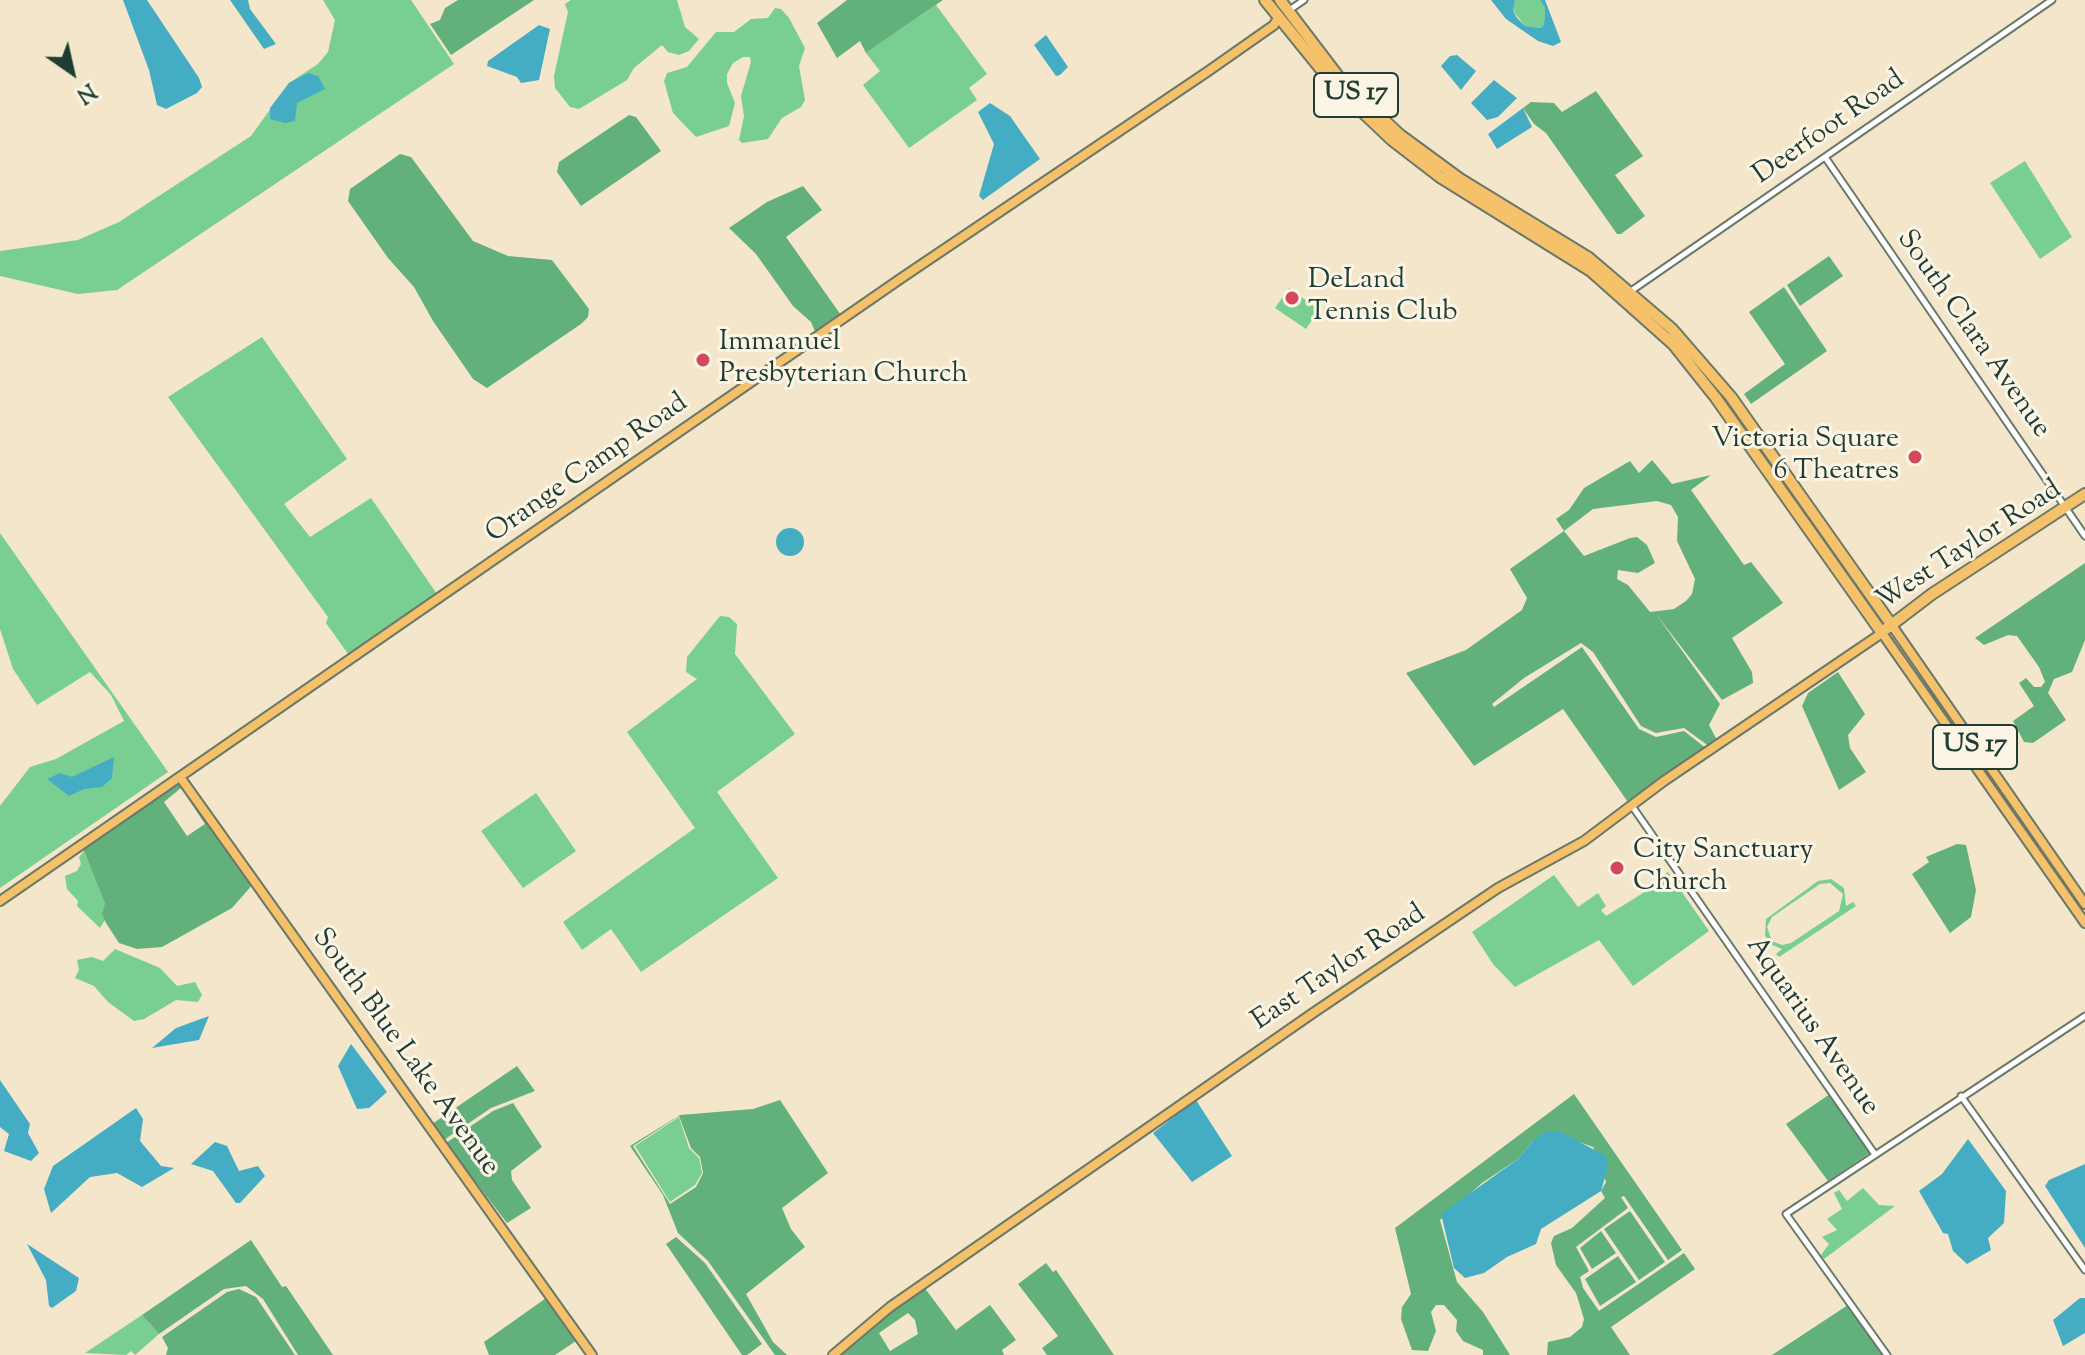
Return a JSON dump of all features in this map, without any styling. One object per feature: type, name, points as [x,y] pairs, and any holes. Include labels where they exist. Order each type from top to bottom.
[{"type":"highway","name":"US 17","points":[[1265,0],[1361,113],[1450,183],[1557,248],[1612,287],[1644,303],[1700,360],[1892,625]]},
{"type":"highway","name":"US 17","points":[[1280,0],[1341,80],[1392,135],[1410,143],[1460,179],[1578,250],[1627,294],[1684,356],[1882,633]]},
{"type":"highway","points":[[1684,356],[1700,360]]},
{"type":"highway","points":[[1777,484],[1796,490]]},
{"type":"highway","name":"West Taylor Road","points":[[1882,633],[1932,594],[2068,509],[2085,494]]},
{"type":"highway","points":[[1786,497],[1807,505]]},
{"type":"highway","name":"West Taylor Road","points":[[1892,625],[1954,586],[2015,539],[2085,501]]},
{"type":"highway","points":[[1872,597],[1881,605],[1897,610],[1932,594]]},
{"type":"main road","name":"Orange Camp Road","points":[[0,901],[1264,32],[1288,11]]},
{"type":"main road","name":"US 17","points":[[1892,625],[2085,904]]},
{"type":"main road","name":"East Taylor Road","points":[[833,1355],[890,1307],[1314,1012],[1498,888],[1565,853],[1664,781],[1882,633]]},
{"type":"main road","name":"US 17","points":[[1882,633],[2085,923]]},
{"type":"main road","name":"South Blue Lake Avenue","points":[[180,777],[592,1355]]},
{"type":"street","points":[[1288,11],[1304,0]]},
{"type":"street","name":"Deerfoot Road","points":[[1627,294],[2052,0]]},
{"type":"street","name":"South Clara Avenue","points":[[1825,157],[2085,536]]},
{"type":"street","name":"Aquarius Avenue","points":[[1632,806],[1875,1153]]},
{"type":"street","points":[[1887,1355],[1786,1214],[2085,1016]]},
{"type":"street","points":[[1961,1096],[2085,1270]]},
{"type":"green space","points":[[323,0],[411,0],[454,64],[117,290],[78,294],[0,276],[0,251],[78,240],[119,222],[251,136],[289,83],[318,64],[328,52],[335,20]]},
{"type":"green space","points":[[458,0],[534,0],[451,55],[430,24],[440,20],[445,8]]},
{"type":"green space","points":[[571,0],[677,0],[685,27],[699,39],[689,51],[679,55],[668,52],[662,45],[634,68],[627,80],[579,109],[570,107],[555,88],[554,76],[568,12],[565,4]]},
{"type":"green space","points":[[847,0],[943,0],[866,53],[860,41],[837,58],[817,23]]},
{"type":"green space","points":[[1515,0],[1540,0],[1545,8],[1544,25],[1540,28],[1525,26],[1513,11]]},
{"type":"green space","points":[[936,5],[987,74],[969,88],[977,100],[909,148],[863,85],[880,71],[866,53]]},
{"type":"green space","points":[[775,8],[781,9],[789,18],[805,48],[799,66],[805,100],[801,107],[782,118],[768,139],[742,143],[739,140],[744,116],[741,96],[751,62],[750,57],[743,57],[733,63],[727,74],[735,103],[729,126],[696,137],[673,113],[664,81],[667,73],[687,67],[716,32],[734,32],[751,19],[768,18]]},
{"type":"green space","points":[[1596,91],[1643,156],[1615,175],[1645,216],[1621,234],[1617,234],[1546,133],[1534,124],[1523,108],[1531,102],[1554,103],[1562,112]]},
{"type":"green space","points":[[629,115],[636,117],[661,151],[581,206],[557,172],[559,162]]},
{"type":"green space","points":[[400,154],[411,157],[473,241],[508,256],[552,260],[589,309],[588,317],[581,324],[487,388],[473,379],[414,287],[388,258],[348,201],[350,189]]},
{"type":"green space","points":[[2025,161],[2072,237],[2040,259],[1990,183]]},
{"type":"green space","points":[[803,186],[822,210],[786,237],[843,318],[817,336],[811,322],[793,306],[756,254],[729,228],[767,202]]},
{"type":"green space","points":[[1829,256],[1843,276],[1800,306],[1787,285]]},
{"type":"green space","points":[[1784,287],[1827,351],[1751,404],[1744,394],[1785,364],[1749,312]]},
{"type":"green space","name":"DeLand Tennis Club","points":[[1289,288],[1319,310],[1306,329],[1275,308]]},
{"type":"green space","points":[[262,337],[347,459],[284,504],[310,537],[371,498],[439,597],[351,658],[326,623],[328,617],[168,397]]},
{"type":"green space","points":[[1652,460],[1672,484],[1711,475],[1691,490],[1744,565],[1751,562],[1783,603],[1732,638],[1752,672],[1753,683],[1722,700],[1656,614],[1720,704],[1709,725],[1718,742],[1710,747],[1684,728],[1656,733],[1641,726],[1593,652],[1581,643],[1524,678],[1492,704],[1494,707],[1582,647],[1639,729],[1656,737],[1684,731],[1707,749],[1630,805],[1563,709],[1474,766],[1406,673],[1466,650],[1522,610],[1527,598],[1510,569],[1564,531],[1556,519],[1569,510],[1584,488],[1630,461],[1639,473]],"holes":[[[1657,501],[1671,505],[1678,517],[1677,541],[1695,579],[1692,594],[1686,601],[1674,609],[1650,612],[1628,585],[1617,579],[1618,570],[1638,573],[1655,563],[1647,545],[1637,537],[1584,556],[1564,531],[1593,509]]]},
{"type":"green space","points":[[0,533],[168,772],[0,888],[0,806],[30,767],[56,759],[124,721],[111,695],[90,672],[37,705],[13,669],[0,629]]},
{"type":"green space","points":[[2085,563],[2085,640],[2072,672],[2054,679],[2048,693],[2066,720],[2033,743],[2024,742],[2013,721],[2034,706],[2019,683],[2026,678],[2034,687],[2041,687],[2045,682],[2039,667],[2017,636],[2008,635],[1984,645],[1975,638]]},
{"type":"green space","points":[[720,616],[729,617],[737,624],[735,654],[795,734],[717,792],[778,878],[641,972],[611,929],[582,950],[563,922],[695,828],[627,732],[697,679],[686,672],[687,657]]},
{"type":"green space","points":[[1838,672],[1865,714],[1848,735],[1850,748],[1866,772],[1839,790],[1802,706],[1808,693]]},
{"type":"green space","points":[[180,781],[254,883],[232,908],[162,947],[137,949],[119,943],[106,923],[102,914],[105,904],[82,846]],"holes":[[[181,788],[205,824],[187,836],[164,802]]]},
{"type":"green space","points":[[536,793],[576,851],[523,888],[481,831]]},
{"type":"green space","points":[[1957,844],[1966,845],[1976,890],[1971,917],[1950,933],[1912,874],[1929,862],[1926,857]]},
{"type":"green space","points":[[84,851],[105,904],[105,920],[100,928],[77,906],[78,901],[67,889],[65,876],[77,871],[81,864],[79,857]]},
{"type":"green space","points":[[1668,872],[1709,931],[1633,986],[1599,940],[1515,987],[1493,964],[1472,932],[1554,875],[1578,907],[1598,893],[1606,906],[1601,910],[1606,916],[1656,885],[1655,882]]},
{"type":"green space","points":[[1831,879],[1844,888],[1846,906],[1853,902],[1856,906],[1779,957],[1776,954],[1782,949],[1772,945],[1765,936],[1766,919],[1818,881]],"holes":[[[1830,883],[1843,894],[1839,911],[1791,943],[1782,945],[1772,941],[1767,927],[1772,917],[1820,884]]]},
{"type":"green space","points":[[115,949],[160,968],[177,986],[195,982],[202,995],[198,1002],[176,1000],[144,1019],[134,1021],[108,1002],[94,986],[75,978],[79,970],[77,960],[92,957],[103,961]]},
{"type":"green space","points":[[517,1066],[535,1091],[491,1108],[444,1140],[432,1124]]},
{"type":"green space","points":[[1574,1094],[1682,1250],[1668,1260],[1624,1196],[1621,1197],[1628,1208],[1576,1247],[1589,1271],[1580,1277],[1583,1288],[1599,1311],[1684,1253],[1695,1269],[1611,1327],[1630,1355],[1547,1355],[1548,1342],[1570,1337],[1582,1327],[1584,1319],[1576,1293],[1556,1265],[1551,1243],[1554,1236],[1572,1228],[1605,1198],[1601,1191],[1606,1182],[1593,1147],[1579,1142],[1533,1141],[1518,1159],[1482,1183],[1440,1220],[1457,1282],[1483,1312],[1510,1355],[1483,1355],[1483,1350],[1463,1341],[1456,1331],[1457,1320],[1444,1305],[1436,1305],[1431,1312],[1436,1331],[1428,1351],[1412,1350],[1401,1319],[1402,1307],[1411,1294],[1395,1228]]},
{"type":"green space","points":[[1830,1094],[1871,1152],[1828,1181],[1786,1124]]},
{"type":"green space","points":[[780,1100],[828,1173],[782,1208],[791,1229],[805,1247],[746,1294],[773,1342],[787,1355],[775,1355],[708,1261],[678,1233],[663,1195],[630,1146],[680,1115],[753,1109]],"holes":[[[679,1116],[691,1148],[700,1157],[703,1173],[696,1187],[670,1204],[633,1146]]]},
{"type":"green space","points":[[513,1103],[542,1147],[511,1171],[512,1180],[531,1208],[507,1223],[446,1143],[493,1111]]},
{"type":"green space","points":[[679,1117],[689,1148],[699,1158],[702,1173],[695,1185],[670,1202],[635,1146]]},
{"type":"green space","points":[[1863,1188],[1879,1205],[1895,1206],[1824,1259],[1821,1255],[1829,1244],[1822,1237],[1837,1230],[1827,1219],[1842,1209],[1834,1193],[1839,1190],[1847,1201]]},
{"type":"green space","points":[[1630,1211],[1665,1262],[1639,1280],[1604,1229]]},
{"type":"green space","points":[[1017,1222],[924,1287],[956,1330],[990,1305],[1016,1340],[1002,1350],[1004,1355],[842,1355],[865,1329],[892,1309]],"holes":[[[908,1313],[915,1320],[918,1334],[890,1351],[879,1333]]]},
{"type":"green space","points":[[1601,1231],[1616,1253],[1592,1269],[1580,1248]]},
{"type":"green space","points":[[676,1237],[705,1263],[762,1344],[747,1355],[742,1355],[666,1244]]},
{"type":"green space","points":[[251,1240],[333,1355],[298,1355],[263,1299],[246,1286],[224,1289],[159,1334],[142,1315]]},
{"type":"green space","points":[[1618,1256],[1636,1282],[1600,1306],[1585,1279]]},
{"type":"green space","points":[[1046,1263],[1053,1272],[1056,1270],[1114,1355],[1047,1355],[1042,1348],[1058,1336],[1018,1284]]},
{"type":"green space","points":[[239,1289],[256,1297],[295,1355],[166,1355],[168,1348],[162,1337],[227,1292]]},
{"type":"green space","points":[[549,1296],[579,1339],[555,1355],[489,1355],[484,1342]]},
{"type":"green space","points":[[1848,1305],[1885,1355],[1772,1355]]},
{"type":"green space","points":[[142,1315],[159,1334],[135,1355],[131,1351],[126,1355],[85,1353]]},
{"type":"water","points":[[123,0],[147,0],[199,78],[202,87],[197,93],[166,109],[157,105],[149,70]]},
{"type":"water","points":[[230,0],[248,0],[250,9],[276,44],[264,49]]},
{"type":"water","points":[[1491,0],[1515,0],[1513,11],[1517,18],[1525,26],[1540,28],[1544,25],[1545,8],[1540,0],[1545,0],[1561,42],[1553,46],[1538,41],[1506,19]]},
{"type":"water","points":[[539,25],[550,29],[539,80],[521,83],[517,77],[487,66],[488,61]]},
{"type":"water","points":[[1046,35],[1068,67],[1060,75],[1056,76],[1034,45]]},
{"type":"water","points":[[1457,55],[1476,71],[1461,90],[1441,66],[1450,56]]},
{"type":"water","points":[[308,73],[318,76],[325,89],[297,103],[295,121],[285,123],[270,119],[270,108],[289,83]]},
{"type":"water","points":[[1494,80],[1517,98],[1498,117],[1487,120],[1471,103]]},
{"type":"water","points":[[990,103],[1010,116],[1040,159],[983,200],[979,196],[994,144],[978,112]]},
{"type":"water","points":[[1523,108],[1532,127],[1497,149],[1488,134]]},
{"type":"water","points":[[790,528],[800,532],[804,542],[800,552],[790,556],[780,552],[776,542],[780,532]]},
{"type":"water","points":[[114,757],[112,778],[102,787],[84,789],[69,796],[47,779],[60,773],[72,777]]},
{"type":"water","points":[[209,1016],[199,1040],[152,1048],[176,1028]]},
{"type":"water","points":[[351,1044],[387,1092],[369,1108],[357,1109],[338,1066]]},
{"type":"water","points":[[0,1080],[30,1124],[28,1133],[39,1153],[31,1161],[4,1151],[9,1134],[0,1127]]},
{"type":"water","points":[[1196,1100],[1232,1156],[1192,1182],[1153,1133]]},
{"type":"water","points":[[136,1108],[143,1119],[140,1141],[161,1166],[174,1168],[142,1187],[117,1173],[90,1177],[51,1213],[44,1189],[53,1166]]},
{"type":"water","points":[[1547,1131],[1559,1131],[1606,1156],[1608,1167],[1601,1191],[1541,1229],[1536,1244],[1507,1257],[1484,1273],[1465,1278],[1454,1268],[1441,1214],[1518,1159],[1533,1141]]},
{"type":"water","points":[[1968,1139],[2006,1191],[2004,1223],[1988,1238],[1991,1250],[1967,1264],[1953,1251],[1948,1234],[1943,1233],[1919,1191],[1942,1174]]},
{"type":"water","points":[[215,1142],[227,1146],[239,1171],[258,1166],[265,1176],[240,1203],[236,1203],[213,1171],[191,1164]]},
{"type":"water","points":[[2085,1164],[2085,1248],[2045,1186],[2049,1180]]},
{"type":"water","points":[[27,1244],[79,1278],[76,1291],[52,1308],[49,1306],[46,1280]]},
{"type":"water","points":[[2080,1298],[2085,1298],[2085,1333],[2063,1346],[2053,1320]]},
{"type":"place","name":"DeLand Tennis Club","points":[[1292,298]]},
{"type":"place","name":"Immanuel Presbyterian Church","points":[[703,360]]},
{"type":"place","name":"Victoria Square 6 Theatres","points":[[1915,457]]},
{"type":"place","name":"City Sanctuary Church","points":[[1617,868]]}]
